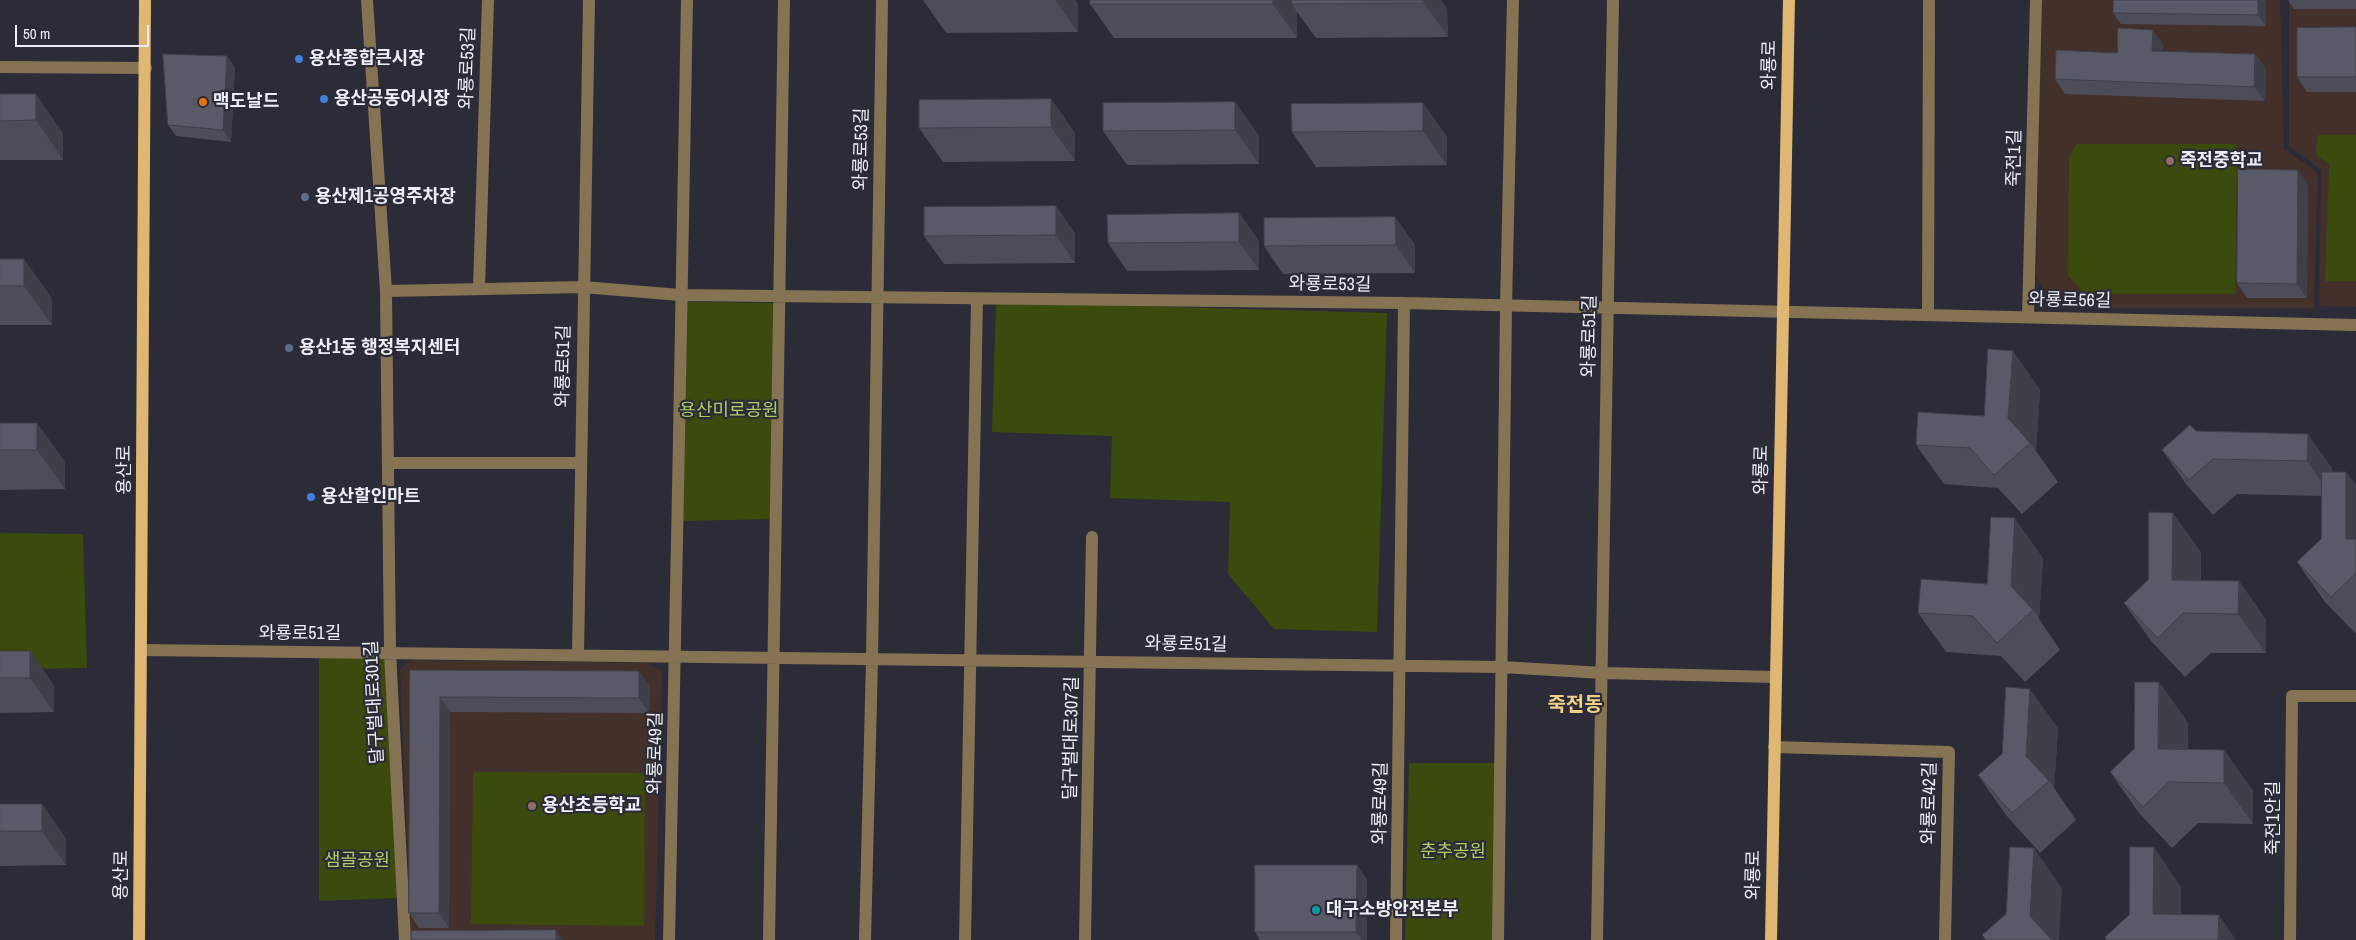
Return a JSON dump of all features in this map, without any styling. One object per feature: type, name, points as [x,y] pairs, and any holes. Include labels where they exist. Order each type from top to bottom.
[{"type":"main road","name":"용산로","points":[[139,940],[145,0]]},
{"type":"main road","name":"와룡로","points":[[1771,940],[1789,0]]},
{"type":"street","name":"달구벌대로301길","points":[[367,0],[386,291],[390,652],[405,940]]},
{"type":"street","name":"와룡로53길","points":[[479,288],[488,0]]},
{"type":"street","points":[[583,287],[589,0]]},
{"type":"street","points":[[676,657],[680,295],[687,0]]},
{"type":"street","points":[[769,940],[784,0]]},
{"type":"street","name":"와룡로53길","points":[[877,298],[882,0]]},
{"type":"street","points":[[1498,940],[1506,307],[1513,0]]},
{"type":"street","name":"와룡로51길","points":[[1603,673],[1613,0]]},
{"type":"street","points":[[1928,315],[1929,0]]},
{"type":"street","name":"죽전1길","points":[[2028,317],[2036,0]]},
{"type":"street","points":[[0,67],[146,68]]},
{"type":"street","name":"와룡로53길","points":[[386,291],[583,287],[680,295],[1404,304],[1782,311]]},
{"type":"street","name":"와룡로51길","points":[[578,655],[583,287]]},
{"type":"street","points":[[865,940],[872,660],[877,298]]},
{"type":"street","points":[[965,940],[977,299]]},
{"type":"street","points":[[1401,666],[1404,304]]},
{"type":"street","name":"와룡로56길","points":[[1782,311],[2356,325]]},
{"type":"street","points":[[388,463],[580,463]]},
{"type":"street","name":"달구벌대로307길","points":[[1085,940],[1092,537]]},
{"type":"street","name":"와룡로51길","points":[[142,650],[390,652],[971,662],[1091,661],[1502,667],[1603,673],[1776,677]]},
{"type":"street","name":"와룡로49길","points":[[669,940],[676,657]]},
{"type":"street","name":"와룡로49길","points":[[1396,940],[1401,666]]},
{"type":"street","points":[[1597,940],[1603,673]]},
{"type":"street","name":"죽전1안길","points":[[2290,940],[2292,696],[2356,696]]},
{"type":"street","name":"와룡로42길","points":[[1774,747],[1949,752],[1945,940]]},
{"type":"shaded area","name":"죽전중학교","points":[[2041,0],[2280,0],[2284,149],[2318,173],[2314,308],[2053,308],[2036,277]]},
{"type":"shaded area","points":[[2289,0],[2356,0],[2356,307],[2319,306],[2321,170],[2289,146]]},
{"type":"shaded area","name":"용산초등학교","points":[[410,660],[649,663],[662,672],[655,940],[411,940],[400,670]]},
{"type":"green space","points":[[2318,135],[2356,135],[2356,281],[2325,281],[2329,164],[2316,155]]},
{"type":"green space","points":[[2077,144],[2237,144],[2235,294],[2085,294],[2068,276],[2069,156]]},
{"type":"green space","name":"용산미로공원","points":[[682,302],[778,303],[775,519],[680,521]]},
{"type":"green space","points":[[996,302],[1387,313],[1377,632],[1274,629],[1228,574],[1230,502],[1110,498],[1112,436],[992,432]]},
{"type":"green space","points":[[0,533],[83,534],[87,668],[0,669]]},
{"type":"green space","name":"샘골공원","points":[[319,651],[386,657],[397,898],[319,901]]},
{"type":"green space","name":"춘추공원","points":[[1409,763],[1500,763],[1498,940],[1405,940]]},
{"type":"green space","points":[[473,772],[645,773],[644,926],[471,924]]},
{"type":"building","points":[[1090,0],[1273,0],[1273,4],[1090,4]]},
{"type":"building","points":[[1292,0],[1424,0],[1424,3],[1292,4]]},
{"type":"building","points":[[2114,0],[2258,0],[2258,15],[2113,13]]},
{"type":"building","points":[[2356,27],[2356,77],[2297,77],[2297,28]]},
{"type":"building","points":[[2118,28],[2153,30],[2152,51],[2255,54],[2254,87],[2055,79],[2056,50],[2117,53]]},
{"type":"building","name":"맥도날드","points":[[163,54],[227,56],[223,130],[168,125]]},
{"type":"building","points":[[0,94],[36,94],[36,120],[0,121]]},
{"type":"building","points":[[1051,99],[1051,127],[919,128],[919,100]]},
{"type":"building","points":[[1235,102],[1235,130],[1103,131],[1103,103]]},
{"type":"building","points":[[1423,103],[1423,131],[1292,132],[1291,104]]},
{"type":"building","points":[[2238,169],[2298,170],[2297,284],[2237,283]]},
{"type":"building","points":[[1056,206],[1056,235],[924,236],[924,207]]},
{"type":"building","points":[[1239,213],[1239,242],[1108,243],[1107,215]]},
{"type":"building","points":[[1395,217],[1396,245],[1264,246],[1264,218]]},
{"type":"building","points":[[0,259],[24,259],[24,286],[0,286]]},
{"type":"building","points":[[1988,349],[2013,351],[2008,418],[2030,443],[1994,475],[1970,448],[1916,445],[1918,412],[1984,416]]},
{"type":"building","points":[[0,423],[37,423],[37,450],[0,450]]},
{"type":"building","points":[[2190,425],[2196,431],[2308,434],[2307,461],[2213,459],[2189,480],[2162,450]]},
{"type":"building","points":[[2322,472],[2346,472],[2346,539],[2356,539],[2356,573],[2331,597],[2297,562],[2321,539]]},
{"type":"building","points":[[2149,512],[2173,513],[2172,580],[2239,581],[2238,614],[2183,613],[2158,638],[2124,603],[2148,580]]},
{"type":"building","points":[[1991,517],[2015,518],[2011,586],[2033,610],[1997,643],[1973,616],[1918,613],[1921,579],[1987,584]]},
{"type":"building","points":[[0,651],[30,651],[30,678],[0,678]]},
{"type":"building","points":[[410,670],[639,671],[639,698],[440,697],[439,913],[409,913]]},
{"type":"building","points":[[2135,682],[2159,682],[2158,749],[2224,750],[2224,783],[2169,782],[2143,807],[2110,772],[2134,749]]},
{"type":"building","points":[[2006,687],[2030,689],[2026,756],[2049,781],[2012,813],[1978,775],[2002,754]]},
{"type":"building","points":[[0,804],[42,804],[42,831],[0,831]]},
{"type":"building","points":[[2010,847],[2034,848],[2030,916],[2052,940],[1986,940],[1982,935],[2006,914]]},
{"type":"building","points":[[2130,847],[2154,847],[2153,914],[2219,915],[2218,940],[2107,940],[2105,937],[2129,915]]},
{"type":"building","name":"대구소방안전본부","points":[[1255,865],[1357,865],[1356,932],[1255,932]]},
{"type":"building","points":[[556,930],[556,940],[411,940],[411,931]]},
{"type":"place","name":"용산종합큰시장","points":[[299,59]]},
{"type":"place","name":"용산공동어시장","points":[[324,99]]},
{"type":"place","name":"맥도날드","points":[[203,102]]},
{"type":"place","name":"죽전중학교","points":[[2170,161]]},
{"type":"place","name":"용산제1공영주차장","points":[[305,197]]},
{"type":"place","name":"용산1동 행정복지센터","points":[[289,348]]},
{"type":"place","name":"용산할인마트","points":[[311,497]]},
{"type":"place","name":"용산초등학교","points":[[532,806]]},
{"type":"place","name":"대구소방안전본부","points":[[1316,910]]},
{"type":"district","name":"죽전동","points":[[1575,706]]}]
